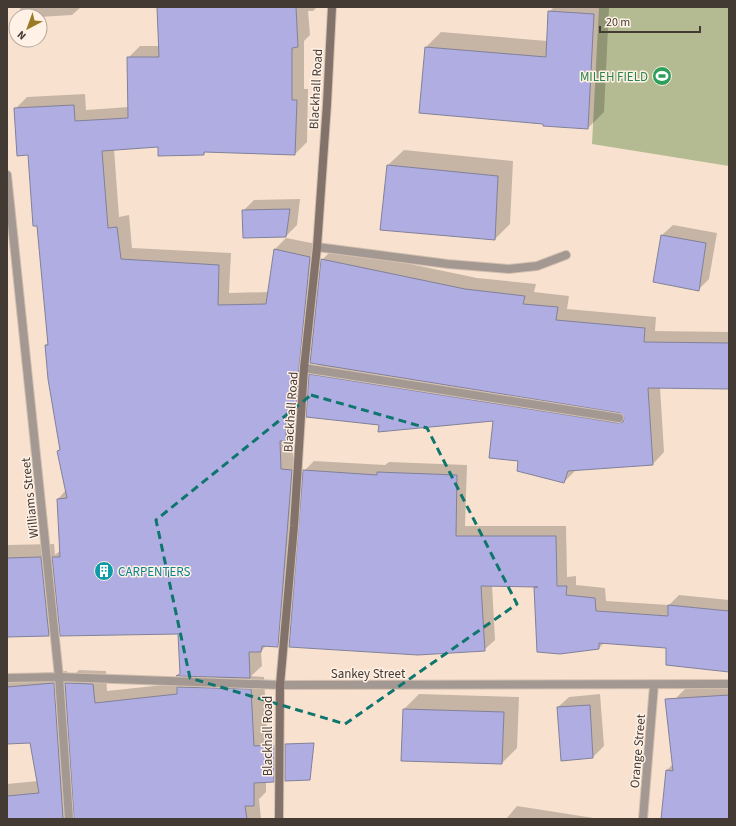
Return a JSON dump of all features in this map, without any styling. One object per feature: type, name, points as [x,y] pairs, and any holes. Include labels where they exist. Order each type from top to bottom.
[{"type":"street","name":"Blackhall Road","points":[[279,819],[280,685],[294,526],[304,368],[316,247],[327,104],[332,7]]},
{"type":"street","name":"Williams Street","points":[[7,175],[59,678],[69,819]]},
{"type":"street","points":[[316,247],[448,264],[509,269],[537,266],[566,256]]},
{"type":"street","points":[[304,368],[619,418]]},
{"type":"street","name":"Sankey Street","points":[[7,678],[59,678],[280,685],[729,684]]},
{"type":"street","name":"Orange Street","points":[[643,819],[654,685]]},
{"type":"highlighted area","points":[[311,395],[427,428],[517,604],[345,724],[190,678],[156,520]]},
{"type":"green space","name":"MILEH FIELD","points":[[599,7],[729,7],[729,166],[592,144]]},
{"type":"building","points":[[157,7],[296,7],[298,47],[292,48],[292,100],[297,100],[295,155],[204,152],[204,155],[158,156],[158,147],[102,151],[108,228],[117,227],[121,259],[219,265],[218,305],[266,304],[274,249],[310,257],[295,416],[286,415],[286,441],[280,441],[281,469],[292,470],[278,647],[262,646],[261,652],[249,652],[250,678],[176,676],[180,674],[178,634],[60,636],[52,557],[60,557],[57,499],[67,498],[57,451],[60,450],[48,379],[45,345],[48,345],[37,226],[33,226],[28,155],[17,156],[14,108],[74,105],[75,121],[128,118],[127,57],[159,57]]},
{"type":"building","points":[[548,11],[594,14],[588,129],[543,126],[543,124],[419,113],[425,47],[546,57]]},
{"type":"building","points":[[387,165],[498,176],[495,240],[380,230]]},
{"type":"building","points":[[290,209],[286,237],[243,238],[242,210]]},
{"type":"building","points":[[661,235],[706,243],[699,291],[653,282]]},
{"type":"building","points":[[321,259],[465,289],[525,296],[523,304],[558,307],[556,320],[645,328],[644,342],[729,343],[729,389],[648,388],[653,465],[568,471],[564,483],[517,471],[518,461],[489,458],[493,421],[378,432],[379,425],[306,417],[309,374],[618,423],[623,422],[624,418],[620,413],[310,363]]},
{"type":"building","points":[[303,470],[377,475],[377,472],[457,475],[456,536],[556,536],[557,586],[567,586],[566,595],[595,598],[596,611],[668,616],[668,605],[729,611],[729,672],[666,665],[666,648],[599,643],[599,649],[560,654],[537,652],[534,587],[538,587],[481,586],[485,651],[418,655],[289,647]]},
{"type":"building","points":[[41,557],[49,636],[7,637],[7,558]]},
{"type":"building","points":[[54,683],[63,819],[7,819],[7,796],[39,793],[30,743],[7,744],[7,687]]},
{"type":"building","points":[[65,683],[93,684],[95,703],[177,694],[177,687],[251,689],[254,746],[274,745],[274,782],[254,783],[254,806],[245,806],[247,819],[74,819]]},
{"type":"building","points":[[729,695],[729,819],[661,819],[666,770],[673,771],[665,699]]},
{"type":"building","points":[[590,705],[593,758],[561,761],[557,707]]},
{"type":"building","points":[[403,709],[504,712],[502,764],[401,761]]},
{"type":"building","points":[[314,743],[310,780],[285,781],[285,744]]},
{"type":"place","name":"MILEH FIELD","points":[[662,76]]},
{"type":"place","name":"CARPENTERS","points":[[104,571]]}]
